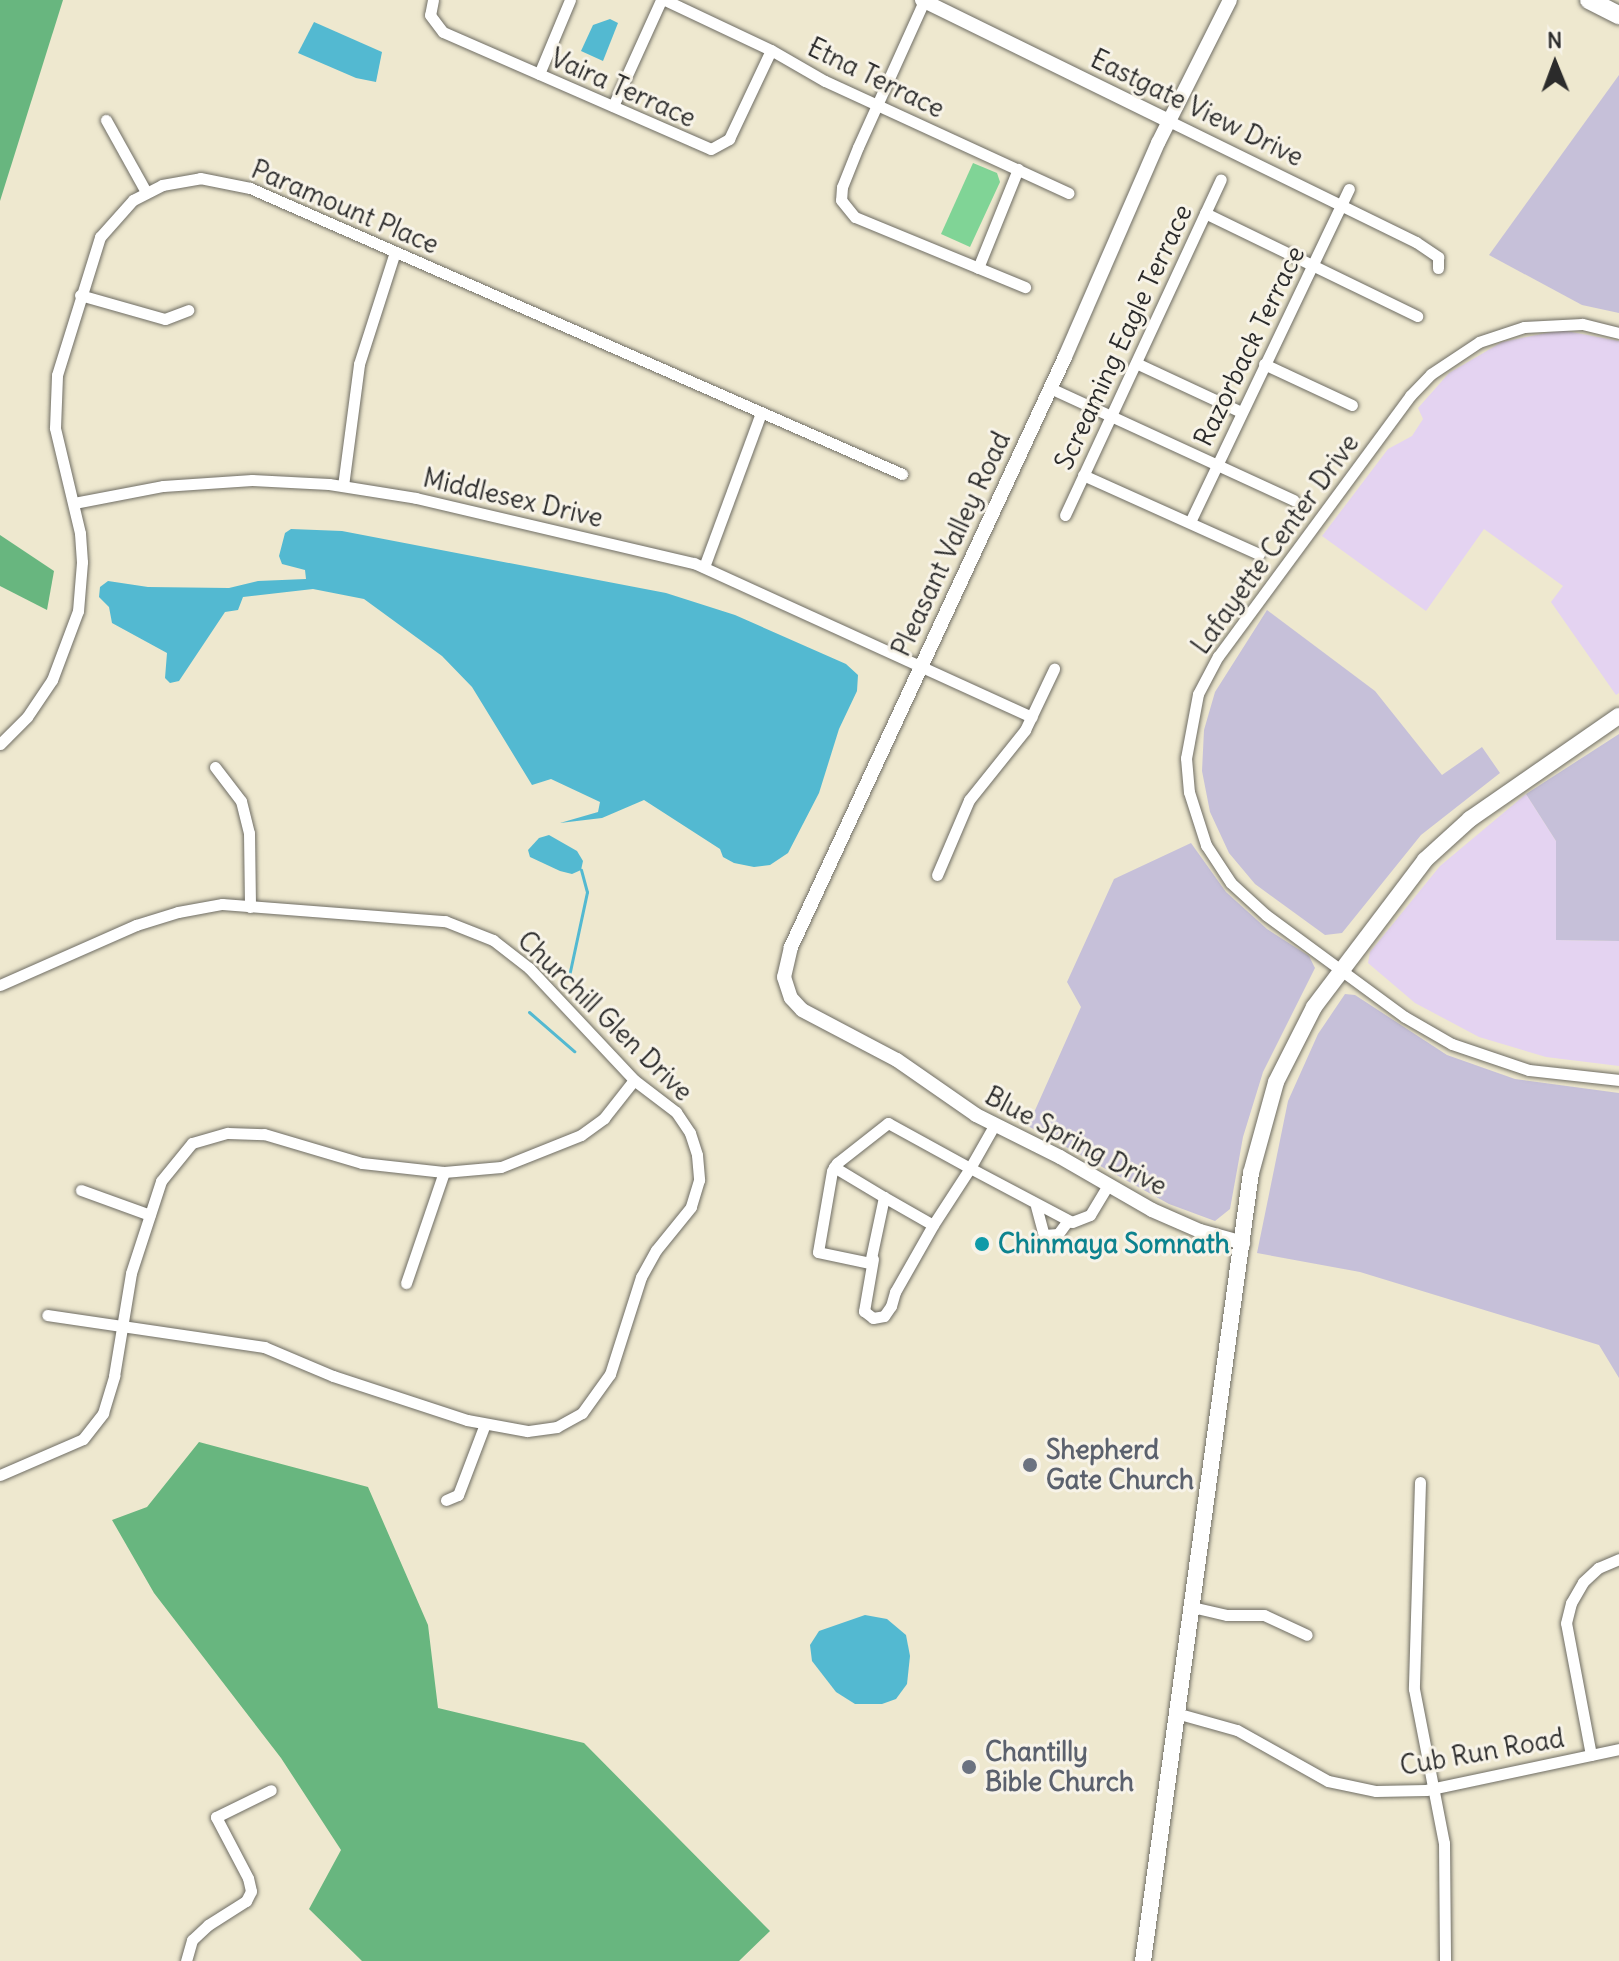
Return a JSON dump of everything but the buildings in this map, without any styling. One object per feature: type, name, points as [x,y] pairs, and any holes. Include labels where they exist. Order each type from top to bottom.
[{"type":"highway","points":[[1589,0],[1619,15]]},
{"type":"main road","points":[[1143,1961],[1257,1145],[1276,1082],[1314,1007],[1401,887],[1451,835],[1619,716]]},
{"type":"street","name":"Vaira Terrace","points":[[433,0],[430,15],[443,32],[692,143],[718,147],[729,139],[771,50]]},
{"type":"street","points":[[539,74],[570,0]]},
{"type":"street","points":[[613,106],[663,0]]},
{"type":"street","name":"Etna Terrace","points":[[663,0],[771,50],[877,105],[1069,193]]},
{"type":"street","points":[[923,0],[842,187],[844,207],[855,217],[1025,287]]},
{"type":"street","name":"Eastgate View Drive","points":[[923,0],[1429,249],[1438,257],[1438,268]]},
{"type":"street","name":"Pleasant Valley Road","points":[[897,1060],[802,1010],[788,992],[784,964],[1050,388],[1169,121],[1230,0]]},
{"type":"street","points":[[106,120],[146,192]]},
{"type":"street","points":[[978,268],[1018,169]]},
{"type":"street","name":"Paramount Place","points":[[0,744],[39,701],[72,635],[82,562],[74,503],[55,428],[53,393],[80,295],[100,237],[120,211],[146,192],[181,180],[220,179],[250,188],[902,474]]},
{"type":"street","name":"Screaming Eagle Terrace","points":[[1065,515],[1221,179]]},
{"type":"street","name":"Razorback Terrace","points":[[1190,522],[1349,189]]},
{"type":"street","points":[[1205,213],[1417,316]]},
{"type":"street","points":[[343,486],[359,364],[395,252]]},
{"type":"street","points":[[80,295],[165,319],[188,310]]},
{"type":"street","name":"Lafayette Center Drive","points":[[1619,333],[1582,324],[1524,327],[1479,342],[1431,374],[1403,406],[1218,656],[1198,694],[1188,736],[1186,770],[1193,813],[1217,865],[1247,900],[1340,970],[1428,1032],[1477,1055],[1529,1070],[1619,1080]]},
{"type":"street","points":[[1136,363],[1241,412]]},
{"type":"street","points":[[1264,364],[1352,405]]},
{"type":"street","points":[[1050,388],[1293,500]]},
{"type":"street","points":[[704,567],[761,413]]},
{"type":"street","points":[[1083,475],[1259,554]]},
{"type":"street","name":"Middlesex Drive","points":[[74,503],[163,486],[214,481],[290,481],[416,498],[704,567],[1032,717]]},
{"type":"street","points":[[937,875],[969,800],[1017,742],[1054,669]]},
{"type":"street","points":[[215,767],[241,801],[249,833],[250,907]]},
{"type":"street","name":"Churchill Glen Drive","points":[[0,985],[136,925],[178,912],[222,904],[445,921],[480,933],[503,946],[529,968],[634,1080],[676,1112],[690,1133],[699,1180],[691,1207],[649,1261],[634,1292],[610,1374],[588,1406],[557,1427],[527,1431],[485,1424],[333,1376],[264,1347],[47,1315]]},
{"type":"street","name":"Blue Spring Drive","points":[[897,1060],[953,1101],[1108,1185],[1182,1224],[1243,1243]]},
{"type":"street","points":[[0,1475],[83,1439],[103,1413],[123,1327],[131,1273],[161,1181],[192,1143],[228,1133],[264,1134],[362,1163],[444,1172],[501,1167],[581,1135],[604,1118],[634,1080]]},
{"type":"street","points":[[873,1258],[870,1263],[818,1252],[834,1167],[888,1123],[1066,1223]]},
{"type":"street","points":[[884,1197],[864,1311],[865,1315],[873,1318],[884,1316],[891,1306],[895,1292],[933,1225],[995,1124]]},
{"type":"street","points":[[834,1167],[933,1225]]},
{"type":"street","points":[[406,1283],[444,1172]]},
{"type":"street","points":[[1035,1205],[1044,1235],[1058,1234],[1066,1223],[1090,1215],[1108,1185]]},
{"type":"street","points":[[81,1190],[150,1215]]},
{"type":"street","points":[[446,1500],[458,1495],[485,1424]]},
{"type":"street","points":[[1420,1482],[1414,1689],[1444,1843],[1445,1961]]},
{"type":"street","points":[[1591,1755],[1566,1623],[1571,1603],[1583,1582],[1598,1568],[1619,1559]]},
{"type":"street","points":[[1192,1607],[1227,1615],[1264,1615],[1307,1635]]},
{"type":"street","name":"Cub Run Road","points":[[1176,1713],[1237,1730],[1328,1781],[1376,1791],[1434,1788],[1619,1749]]},
{"type":"street","points":[[186,1961],[192,1940],[208,1925],[246,1901],[251,1891],[216,1817],[271,1790]]},
{"type":"shaded area","points":[[1619,75],[1619,313],[1582,305],[1489,255]]},
{"type":"shaded area","points":[[1561,330],[1619,341],[1619,693],[1616,695],[1551,602],[1563,586],[1484,529],[1426,611],[1322,536],[1388,449],[1412,436],[1423,419],[1418,408],[1449,373],[1502,342]]},
{"type":"shaded area","points":[[1267,610],[1375,691],[1442,775],[1482,747],[1500,773],[1421,835],[1342,933],[1325,935],[1255,884],[1229,853],[1210,812],[1202,771],[1204,730],[1215,692]]},
{"type":"shaded area","points":[[1619,734],[1619,941],[1556,940],[1556,841],[1526,794]]},
{"type":"shaded area","points":[[1526,794],[1556,841],[1556,940],[1619,941],[1619,1066],[1546,1057],[1479,1037],[1415,1003],[1368,963],[1370,952],[1440,866]]},
{"type":"shaded area","points":[[1191,843],[1226,892],[1267,929],[1309,956],[1315,968],[1263,1072],[1243,1137],[1230,1209],[1215,1221],[1169,1204],[1028,1126],[1081,1007],[1067,982],[1114,879]]},
{"type":"shaded area","points":[[1345,994],[1355,995],[1447,1055],[1515,1079],[1619,1093],[1619,1378],[1599,1345],[1360,1272],[1257,1253],[1288,1101],[1318,1034]]},
{"type":"green space","points":[[0,0],[63,0],[0,201]]},
{"type":"green space","points":[[973,163],[997,173],[1000,182],[970,247],[941,234]]},
{"type":"green space","points":[[0,535],[54,571],[47,610],[0,586]]},
{"type":"green space","points":[[199,1442],[368,1487],[428,1625],[438,1708],[584,1743],[770,1931],[739,1961],[362,1961],[309,1909],[341,1850],[281,1758],[154,1593],[112,1520],[147,1507]]},
{"type":"water","points":[[610,19],[618,23],[603,61],[581,51],[593,25]]},
{"type":"water","points":[[314,22],[382,52],[376,82],[356,78],[298,53]]},
{"type":"water","points":[[291,529],[342,531],[666,593],[735,615],[846,664],[858,675],[857,691],[839,729],[819,793],[788,853],[770,865],[754,867],[734,863],[723,857],[720,849],[644,800],[602,818],[560,823],[598,812],[600,802],[551,779],[532,785],[472,687],[442,656],[364,599],[313,589],[243,597],[238,610],[225,612],[179,681],[170,683],[165,678],[167,653],[112,623],[109,607],[99,597],[100,587],[108,581],[148,587],[229,588],[258,581],[306,579],[305,570],[282,564],[279,556],[285,533]]},
{"type":"water","points":[[549,835],[577,851],[583,861],[581,870],[572,874],[560,871],[530,857],[528,850],[539,838]]},
{"type":"water","points":[[865,1615],[887,1619],[906,1635],[910,1656],[907,1684],[896,1699],[882,1704],[855,1704],[836,1692],[812,1661],[810,1645],[819,1631]]},
{"type":"waterway","points":[[569,976],[587,892],[581,870]]},
{"type":"waterway","points":[[529,1012],[574,1051]]},
{"type":"place","name":"Chinmaya Somnath","points":[[982,1244]]},
{"type":"place","name":"Shepherd Gate Church","points":[[1030,1465]]},
{"type":"place","name":"Chantilly Bible Church","points":[[969,1767]]}]
